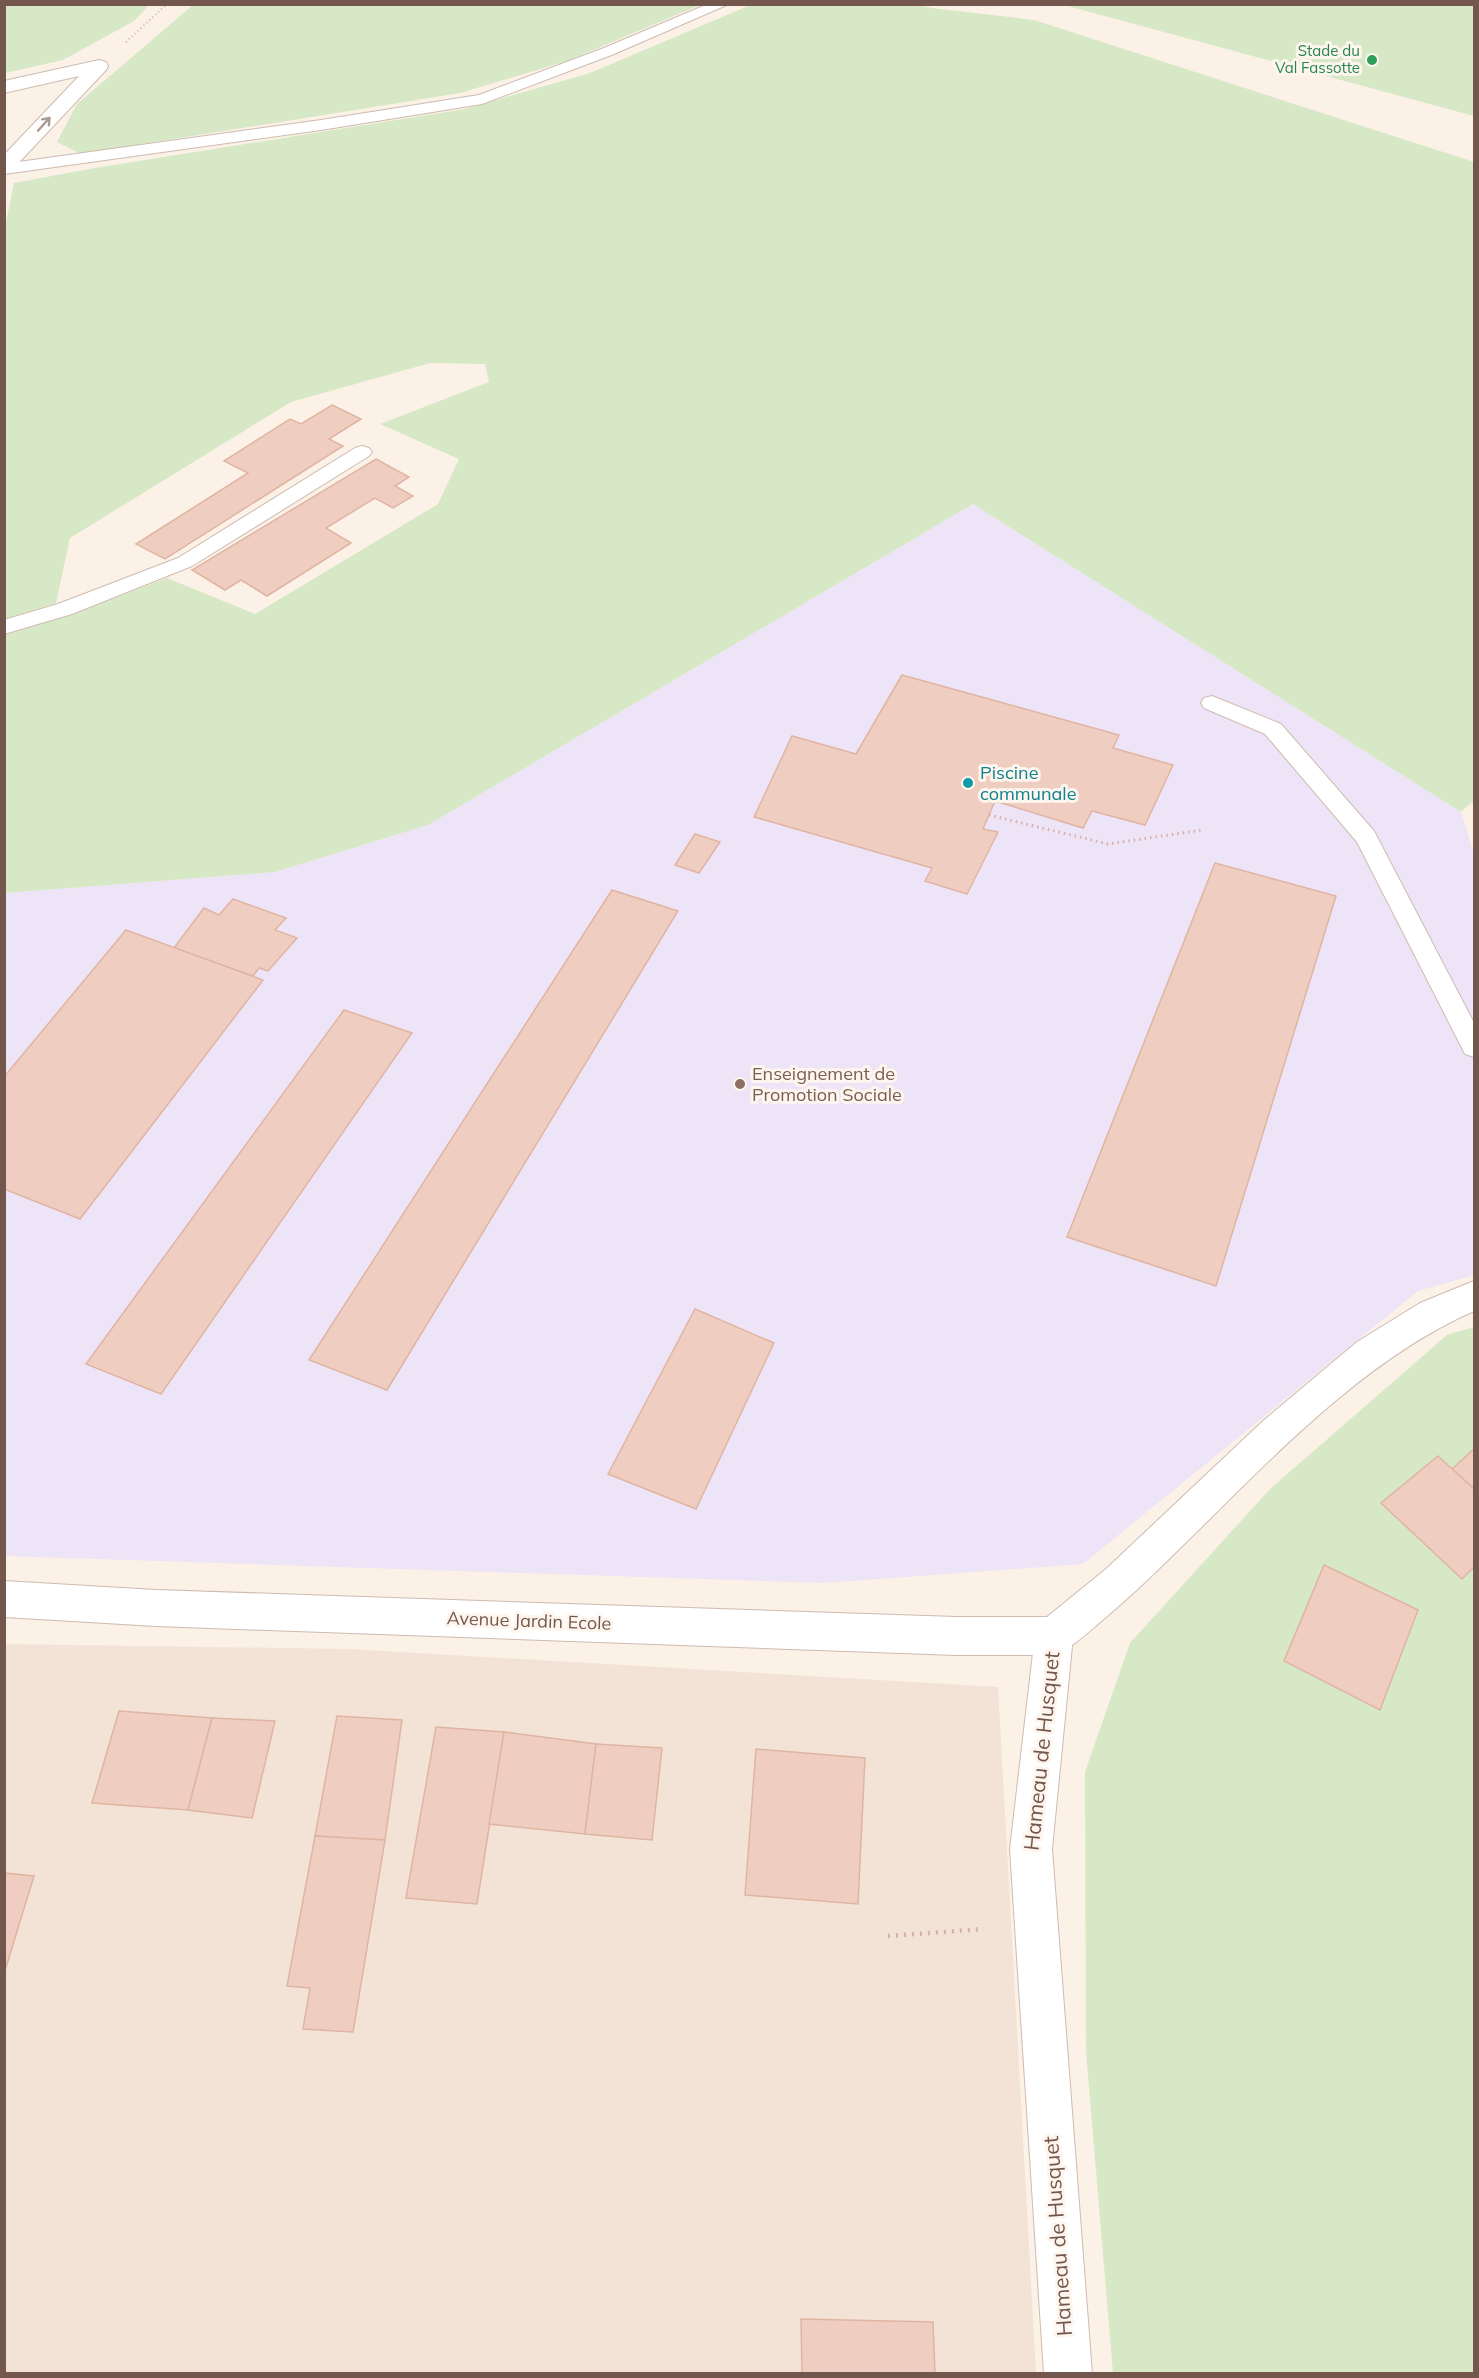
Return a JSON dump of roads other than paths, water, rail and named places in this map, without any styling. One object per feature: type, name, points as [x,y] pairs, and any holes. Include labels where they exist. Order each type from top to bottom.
[{"type":"street","points":[[4,87],[99,66],[4,168]]},
{"type":"street","name":"Hameau de Husquet","points":[[1068,2373],[1030,1849],[1054,1636],[1119,1582],[1276,1432],[1369,1353],[1432,1314],[1474,1296]]},
{"type":"street","name":"Avenue Jardin Ecole","points":[[4,1599],[156,1608],[677,1627],[956,1636],[1054,1636]]},
{"type":"lane","points":[[4,168],[321,125],[482,99],[609,51],[722,4]]},
{"type":"lane","points":[[4,627],[65,609],[185,562],[362,452]]},
{"type":"lane","points":[[1212,703],[1273,729],[1366,837],[1474,1047]]},
{"type":"place","name":"Stade du Val Fassotte","points":[[1372,60]]},
{"type":"place","name":"Piscine communale","points":[[968,783]]},
{"type":"place","name":"Enseignement de Promotion Sociale","points":[[740,1084]]}]
